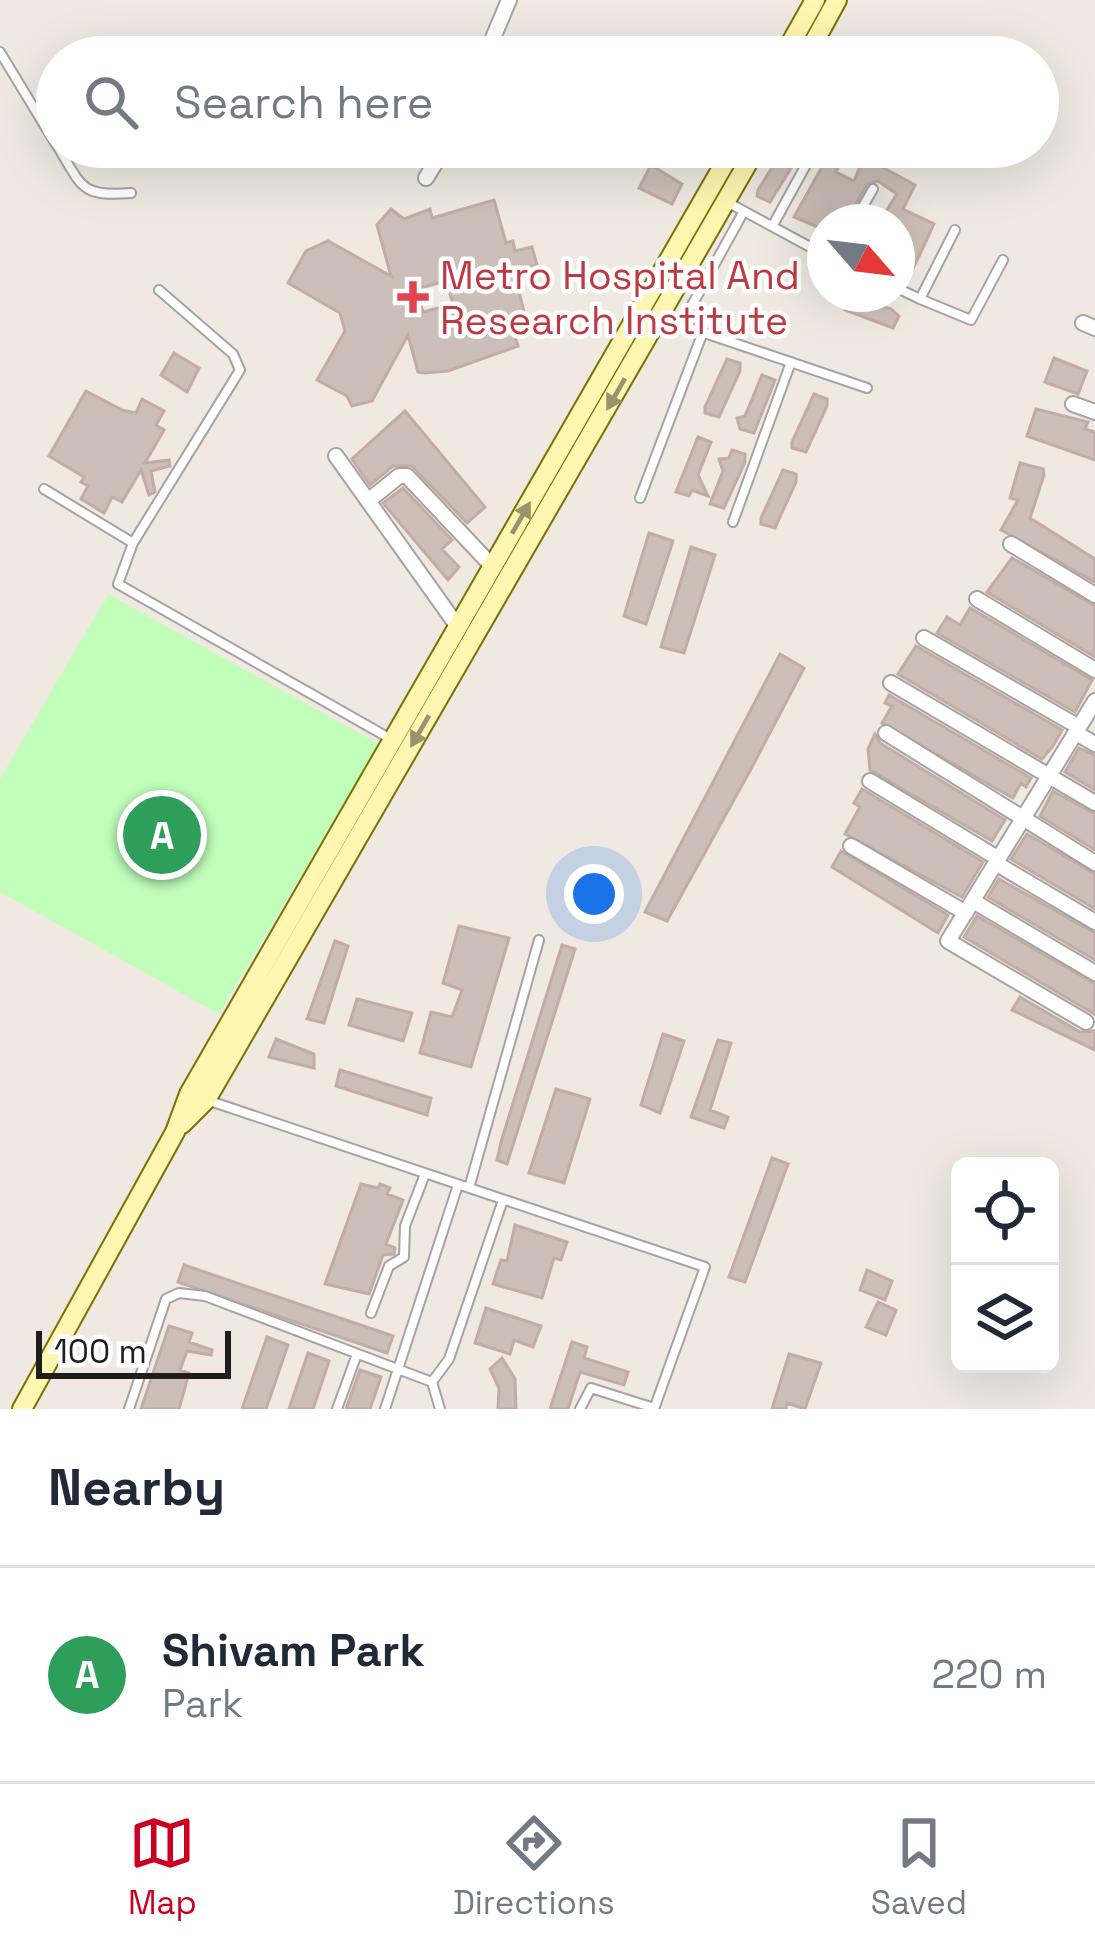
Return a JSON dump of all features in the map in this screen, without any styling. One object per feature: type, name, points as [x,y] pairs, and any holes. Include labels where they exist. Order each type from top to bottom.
[{"type":"street","points":[[493,36],[509,0]]},
{"type":"street","points":[[795,36],[815,0]]},
{"type":"street","points":[[817,36],[837,0]]},
{"type":"street","points":[[426,178],[432,168]]},
{"type":"street","points":[[175,1132],[206,1100],[393,740],[722,168]]},
{"type":"street","points":[[22,1409],[175,1132],[189,1094],[736,206],[750,168]]},
{"type":"street","points":[[1072,404],[1095,412]]},
{"type":"street","points":[[336,456],[458,627]]},
{"type":"street","points":[[368,501],[399,476],[407,476],[493,567]]},
{"type":"street","points":[[1011,544],[1095,595]]},
{"type":"street","points":[[977,599],[1095,670]]},
{"type":"street","points":[[924,638],[1095,744]]},
{"type":"street","points":[[890,683],[1095,803]]},
{"type":"street","points":[[1086,1022],[948,941],[1095,701]]},
{"type":"street","points":[[886,733],[1095,863]]},
{"type":"street","points":[[870,781],[1095,922]]},
{"type":"street","points":[[851,846],[1095,974]]},
{"type":"lane","points":[[0,52],[36,112]]},
{"type":"lane","points":[[71,168],[86,190],[100,196],[131,193]]},
{"type":"lane","points":[[773,225],[804,168]]},
{"type":"lane","points":[[865,204],[874,189]]},
{"type":"lane","points":[[807,245],[736,206],[681,325],[866,388]]},
{"type":"lane","points":[[920,299],[955,230]]},
{"type":"lane","points":[[915,297],[971,320],[1003,260]]},
{"type":"lane","points":[[159,290],[232,354],[239,370],[117,578],[128,593],[393,740]]},
{"type":"lane","points":[[640,498],[703,332]]},
{"type":"lane","points":[[734,522],[791,362]]},
{"type":"lane","points":[[44,489],[134,543]]},
{"type":"lane","points":[[385,1409],[463,1186],[538,940]]},
{"type":"lane","points":[[206,1100],[705,1267],[654,1408],[591,1388],[580,1409]]},
{"type":"lane","points":[[371,1312],[389,1266],[404,1257],[405,1226],[425,1174]]},
{"type":"lane","points":[[432,1382],[449,1359],[503,1200]]},
{"type":"lane","points":[[129,1409],[166,1299],[179,1293],[205,1296],[432,1382]]},
{"type":"lane","points":[[337,1409],[356,1354]]},
{"type":"lane","points":[[432,1382],[440,1409]]},
{"type":"green space","points":[[108,594],[379,744],[219,1014],[0,892],[0,779]]},
{"type":"building","points":[[649,168],[682,184],[672,204],[639,188]]},
{"type":"building","points":[[772,168],[791,168],[770,202],[757,196]]},
{"type":"building","points":[[821,168],[838,168],[836,172],[854,181],[859,168],[884,168],[915,185],[906,204],[891,204],[897,194],[878,181],[867,184],[856,204],[807,204],[807,222],[794,217]]},
{"type":"building","points":[[494,200],[506,243],[513,241],[515,251],[532,247],[537,265],[520,269],[522,278],[516,280],[528,327],[514,332],[518,346],[448,371],[424,373],[418,372],[408,335],[372,401],[352,406],[347,396],[317,380],[345,331],[340,313],[288,283],[306,251],[328,241],[391,276],[377,225],[391,209],[404,219],[430,209],[432,218]],"holes":[[[446,281],[453,304],[423,312],[416,289]]]},
{"type":"building","points":[[915,215],[934,224],[915,265]]},
{"type":"building","points":[[850,312],[894,312],[899,316],[893,328]]},
{"type":"building","points":[[174,353],[199,368],[187,392],[161,375]]},
{"type":"building","points":[[1054,358],[1087,371],[1078,394],[1045,382]]},
{"type":"building","points":[[727,359],[740,363],[740,371],[719,417],[705,413],[705,407]]},
{"type":"building","points":[[762,375],[775,380],[754,433],[740,429],[737,418],[745,416]]},
{"type":"building","points":[[86,391],[122,410],[136,413],[142,399],[164,411],[156,425],[164,430],[145,463],[169,460],[170,466],[151,471],[155,492],[149,495],[141,470],[122,502],[112,497],[104,513],[81,499],[88,486],[81,482],[84,477],[49,456]]},
{"type":"building","points":[[814,394],[827,399],[827,406],[806,452],[792,448],[792,442]]},
{"type":"building","points":[[1036,409],[1088,422],[1085,429],[1095,432],[1095,460],[1027,436]]},
{"type":"building","points":[[405,411],[485,507],[467,523],[412,466],[393,466],[370,485],[352,459]]},
{"type":"building","points":[[698,437],[711,442],[698,475],[708,496],[692,490],[689,496],[676,492]]},
{"type":"building","points":[[732,450],[745,454],[745,462],[724,508],[710,504],[723,471],[719,459],[729,458]]},
{"type":"building","points":[[1020,463],[1043,469],[1030,518],[1095,559],[1095,582],[1001,530],[1018,500],[1010,498]]},
{"type":"building","points":[[783,470],[796,474],[796,482],[775,528],[761,524],[761,518]]},
{"type":"building","points":[[403,488],[452,540],[442,549],[459,567],[448,580],[383,503]]},
{"type":"building","points":[[649,533],[673,541],[646,624],[624,616]]},
{"type":"building","points":[[691,547],[715,555],[684,653],[661,647]]},
{"type":"building","points":[[1012,558],[1095,606],[1095,657],[987,592]]},
{"type":"building","points":[[970,608],[1092,680],[1075,712],[937,633],[947,617],[960,625]]},
{"type":"building","points":[[916,646],[1062,730],[1053,746],[1042,759],[898,674]]},
{"type":"building","points":[[780,654],[804,668],[667,921],[645,912]]},
{"type":"building","points":[[889,695],[1031,778],[1026,787],[1021,783],[1013,798],[882,723],[892,706],[885,703]]},
{"type":"building","points":[[875,734],[880,743],[1005,820],[992,841],[870,770],[868,749]]},
{"type":"building","points":[[1079,748],[1095,755],[1095,790],[1065,772]]},
{"type":"building","points":[[862,789],[983,862],[962,897],[845,834],[860,807],[854,803]]},
{"type":"building","points":[[1053,791],[1095,814],[1095,850],[1040,816]]},
{"type":"building","points":[[1027,834],[1095,874],[1095,909],[1011,859]]},
{"type":"building","points":[[841,851],[948,915],[938,933],[832,867]]},
{"type":"building","points":[[999,879],[1095,933],[1095,960],[988,897]]},
{"type":"building","points":[[977,916],[1095,984],[1094,1014],[964,937]]},
{"type":"building","points":[[459,926],[509,938],[471,1067],[420,1053],[431,1012],[452,1017],[462,990],[443,983]]},
{"type":"building","points":[[335,941],[348,946],[324,1023],[307,1019]]},
{"type":"building","points":[[562,945],[575,949],[507,1164],[497,1160],[501,1142]]},
{"type":"building","points":[[1020,997],[1080,1032],[1095,1031],[1095,1050],[1012,1010]]},
{"type":"building","points":[[357,999],[412,1013],[403,1041],[349,1025]]},
{"type":"building","points":[[663,1034],[684,1041],[660,1113],[641,1105]]},
{"type":"building","points":[[276,1039],[314,1054],[314,1068],[269,1057]]},
{"type":"building","points":[[718,1040],[731,1043],[710,1110],[728,1117],[724,1128],[691,1117]]},
{"type":"building","points":[[340,1070],[431,1098],[427,1115],[336,1086]]},
{"type":"building","points":[[556,1089],[590,1099],[564,1183],[529,1173]]},
{"type":"building","points":[[772,1158],[788,1164],[745,1282],[729,1277]]},
{"type":"building","points":[[361,1184],[378,1188],[380,1184],[390,1188],[387,1194],[403,1200],[386,1244],[395,1248],[394,1254],[383,1255],[369,1294],[325,1284]]},
{"type":"building","points":[[515,1225],[567,1242],[561,1260],[554,1258],[542,1298],[493,1284],[501,1260],[507,1261]]},
{"type":"building","points":[[184,1265],[393,1336],[387,1353],[178,1282]]},
{"type":"building","points":[[867,1270],[892,1281],[885,1300],[860,1290]]},
{"type":"building","points":[[878,1302],[896,1310],[886,1335],[866,1327]]},
{"type":"building","points":[[486,1308],[541,1326],[533,1347],[514,1340],[510,1354],[475,1343]]},
{"type":"building","points":[[169,1326],[192,1333],[189,1342],[212,1350],[211,1355],[187,1351],[180,1370],[189,1373],[179,1409],[141,1409]]},
{"type":"building","points":[[267,1337],[288,1345],[266,1409],[242,1409]]},
{"type":"building","points":[[572,1342],[587,1347],[584,1358],[628,1372],[624,1385],[580,1372],[568,1409],[550,1409]]},
{"type":"building","points":[[308,1353],[329,1361],[313,1409],[289,1409]]},
{"type":"building","points":[[789,1354],[821,1363],[805,1409],[787,1403],[786,1409],[772,1409]]},
{"type":"building","points":[[502,1358],[515,1379],[516,1409],[498,1409],[499,1388],[490,1369]]},
{"type":"building","points":[[360,1370],[381,1377],[370,1409],[346,1409]]},
{"type":"place","name":"Metro Hospital And Research Institute","points":[[413,297]]},
{"type":"place","name":"Shivam Park","points":[[162,835]]}]
